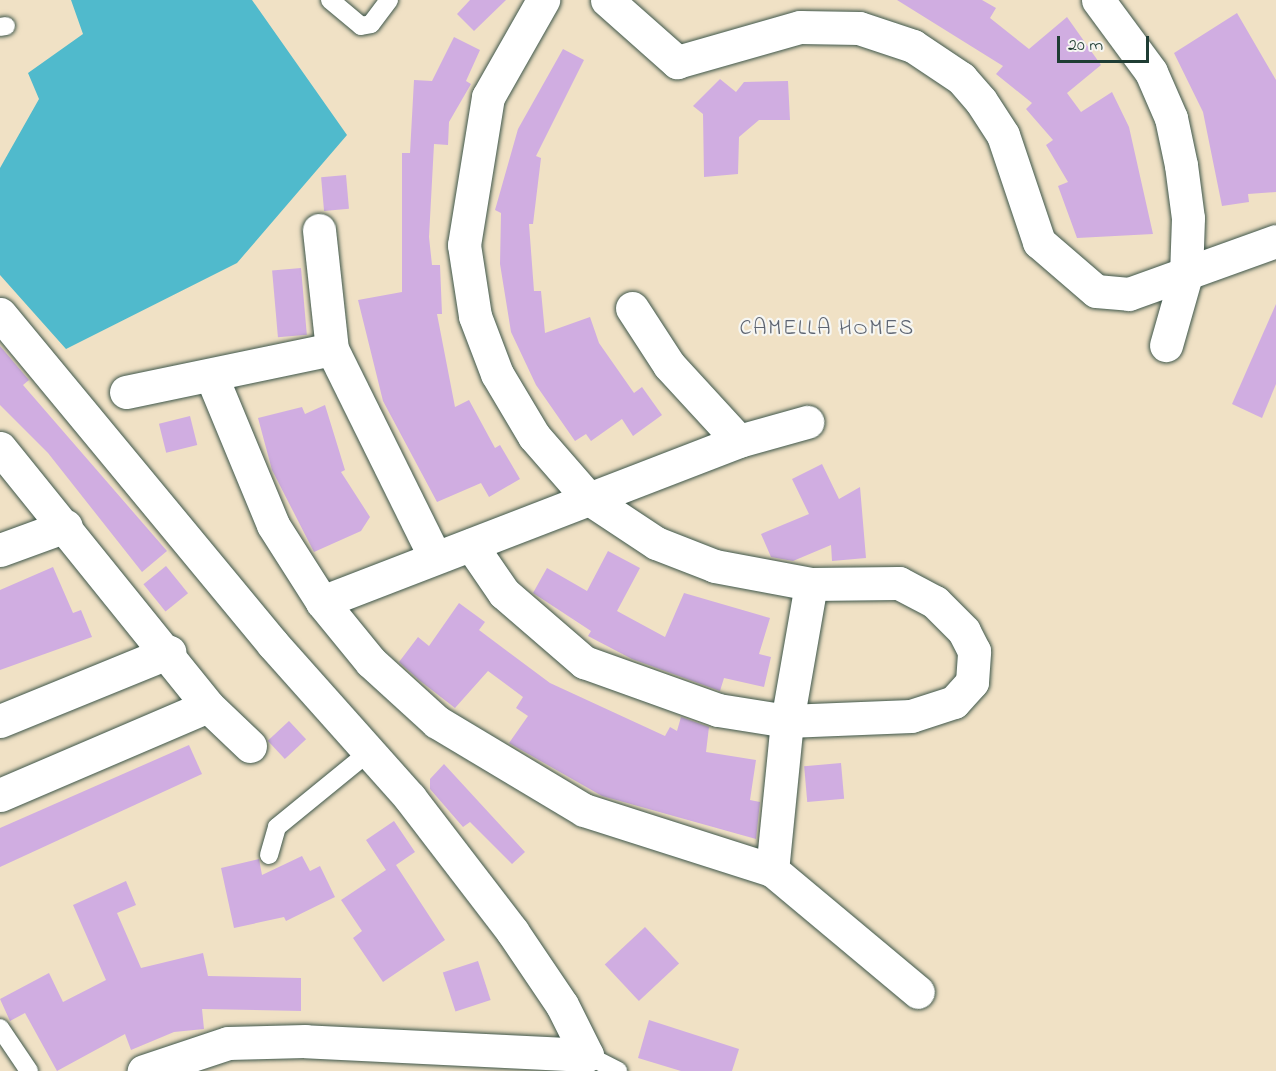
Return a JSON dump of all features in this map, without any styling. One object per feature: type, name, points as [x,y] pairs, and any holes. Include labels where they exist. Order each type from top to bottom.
[{"type":"street","points":[[471,546],[504,593],[584,662],[718,710],[787,721],[911,716],[954,702],[972,682],[969,641],[935,603],[899,583],[811,584],[714,566],[656,543],[588,498],[534,436],[497,374],[475,316],[464,244],[488,97],[543,0]]},
{"type":"street","points":[[607,0],[677,62],[800,27],[859,28],[913,46],[961,78],[981,102],[1003,135],[1039,242],[1096,291],[1129,294],[1276,241]]},
{"type":"street","points":[[1098,0],[1131,39],[1171,118],[1188,218],[1186,275],[1166,345]]},
{"type":"street","points":[[319,230],[332,349],[435,557]]},
{"type":"street","points":[[632,308],[669,365],[739,441]]},
{"type":"street","points":[[0,314],[369,752],[512,931],[587,1055]]},
{"type":"street","points":[[126,392],[332,349]]},
{"type":"street","points":[[211,375],[273,525],[322,602],[371,662],[437,722],[533,784],[637,830],[772,870],[918,992]]},
{"type":"street","points":[[322,602],[739,441],[807,422]]},
{"type":"street","points":[[0,448],[169,652],[208,706],[250,746]]},
{"type":"street","points":[[0,550],[66,526]]},
{"type":"street","points":[[772,870],[787,721],[811,584]]},
{"type":"street","points":[[0,721],[169,652]]},
{"type":"street","points":[[0,795],[208,706]]},
{"type":"street","points":[[144,1071],[228,1043],[305,1041],[587,1055]]},
{"type":"lane","points":[[330,0],[361,26],[371,24],[389,0]]},
{"type":"lane","points":[[269,855],[277,827],[369,752]]},
{"type":"lane","points":[[0,1028],[29,1071]]},
{"type":"lane","points":[[587,1055],[618,1071]]},
{"type":"water","points":[[71,0],[252,0],[347,135],[237,263],[66,349],[0,275],[0,168],[39,99],[28,73],[83,34]]},
{"type":"building","points":[[470,0],[506,0],[474,31],[457,14]]},
{"type":"building","points":[[897,0],[982,0],[996,8],[990,18],[1029,49],[1067,17],[1101,65],[1067,93],[1081,112],[1112,92],[1129,127],[1153,234],[1077,238],[1058,186],[1068,182],[1046,145],[1053,140],[1026,109],[1032,103],[996,74],[1003,66]]},
{"type":"building","points":[[1237,13],[1276,80],[1276,192],[1248,194],[1249,202],[1222,206],[1203,112],[1174,53]]},
{"type":"building","points":[[454,37],[480,50],[466,81],[471,84],[449,122],[448,145],[434,144],[429,237],[432,265],[440,265],[442,314],[437,314],[455,407],[469,400],[495,448],[500,445],[520,479],[489,497],[481,483],[437,502],[383,401],[358,300],[402,292],[402,153],[410,153],[414,80],[432,81]]},
{"type":"building","points":[[563,49],[584,60],[536,156],[541,158],[533,224],[529,224],[534,291],[541,291],[545,333],[590,317],[599,343],[634,393],[642,387],[662,415],[633,436],[622,419],[591,441],[586,434],[575,441],[536,385],[511,332],[500,264],[501,213],[495,210],[518,129]]},
{"type":"building","points":[[720,79],[736,92],[744,82],[788,81],[790,120],[759,120],[739,137],[738,174],[704,177],[703,114],[693,106]]},
{"type":"building","points":[[346,175],[349,209],[324,211],[321,177]]},
{"type":"building","points":[[301,268],[307,335],[278,337],[272,271]]},
{"type":"building","points":[[1276,304],[1276,384],[1262,418],[1232,404]]},
{"type":"building","points":[[0,346],[29,380],[23,385],[167,551],[142,572],[48,453],[0,405]]},
{"type":"building","points":[[325,405],[345,470],[341,472],[370,517],[361,531],[314,552],[272,470],[258,418],[302,407],[305,414]]},
{"type":"building","points":[[190,416],[197,445],[166,453],[159,424]]},
{"type":"building","points":[[822,464],[839,499],[860,487],[866,558],[832,561],[831,545],[793,561],[771,557],[761,534],[809,514],[792,479]]},
{"type":"building","points":[[608,551],[640,568],[617,611],[665,637],[684,593],[770,618],[759,654],[771,657],[764,687],[724,678],[720,691],[632,659],[588,636],[591,631],[533,593],[547,568],[587,591]]},
{"type":"building","points":[[166,566],[188,593],[165,611],[143,584]]},
{"type":"building","points":[[53,567],[73,613],[81,610],[92,637],[0,670],[0,590]]},
{"type":"building","points":[[459,603],[485,622],[479,630],[550,683],[665,736],[670,727],[677,731],[681,717],[709,727],[706,752],[756,760],[750,800],[760,802],[756,839],[602,796],[509,743],[528,716],[516,708],[523,697],[488,671],[455,708],[419,680],[399,662],[418,637],[429,646]]},
{"type":"building","points":[[289,721],[306,739],[285,759],[268,741]]},
{"type":"building","points":[[189,745],[202,774],[0,867],[0,828]]},
{"type":"building","points":[[841,763],[844,799],[807,802],[804,766]]},
{"type":"building","points":[[444,764],[525,852],[512,864],[470,822],[463,827],[430,789],[430,779]]},
{"type":"building","points":[[394,821],[415,852],[396,865],[445,940],[383,982],[353,938],[362,931],[341,900],[386,870],[366,840]]},
{"type":"building","points":[[302,856],[310,871],[320,866],[335,897],[286,921],[284,917],[234,928],[221,868],[259,859],[262,875]]},
{"type":"building","points":[[126,881],[136,905],[117,913],[141,968],[203,953],[208,976],[301,978],[301,1011],[202,1009],[204,1029],[174,1032],[131,1050],[125,1034],[57,1071],[25,1013],[10,1021],[0,999],[49,973],[63,1002],[106,980],[73,905]]},
{"type":"building","points":[[645,927],[679,964],[639,1001],[605,965]]},
{"type":"building","points":[[478,961],[491,1000],[455,1011],[443,972]]},
{"type":"building","points":[[649,1020],[739,1049],[732,1071],[681,1071],[638,1058]]},
{"type":"district","name":"CAMELLA HOMES","points":[[827,330]]}]
